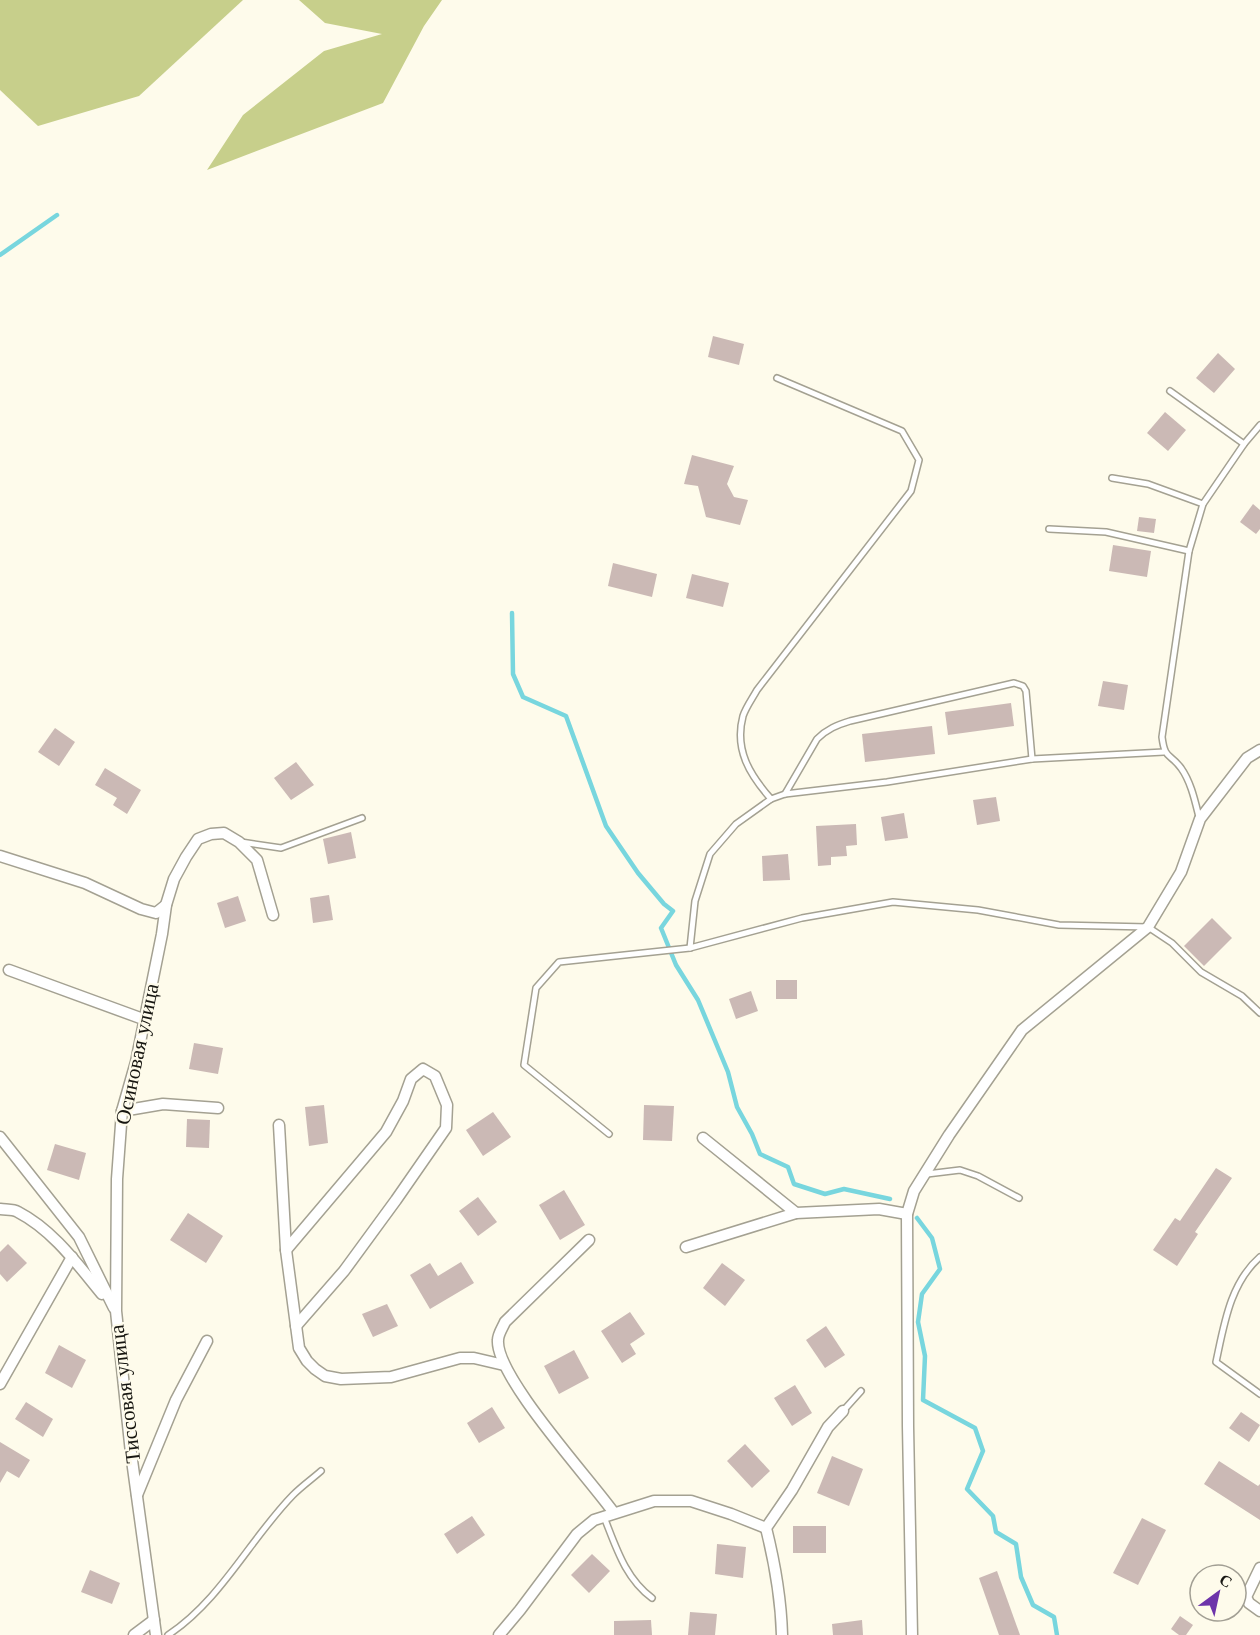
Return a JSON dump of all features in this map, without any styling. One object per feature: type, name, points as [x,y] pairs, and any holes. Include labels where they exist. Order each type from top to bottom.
[{"type":"street","points":[[912,1635],[907,1214],[914,1191],[927,1174],[949,1135],[1022,1030],[1148,927],[1181,872],[1200,819],[1247,758],[1260,750]]},
{"type":"street","name":"Осиновая улица","points":[[116,1311],[117,1179],[122,1111],[136,1062],[166,906],[174,879],[198,840],[211,834],[224,833],[239,842]]},
{"type":"street","points":[[239,842],[257,860],[273,915]]},
{"type":"street","points":[[0,856],[85,883],[141,909],[156,913],[166,906]]},
{"type":"street","points":[[9,970],[143,1019]]},
{"type":"street","points":[[286,1250],[386,1132],[403,1101],[411,1079],[423,1069],[435,1076],[447,1105],[446,1128],[350,1262],[296,1326]]},
{"type":"street","points":[[122,1111],[163,1104],[218,1108]]},
{"type":"street","points":[[279,1125],[286,1250],[299,1348],[307,1361],[325,1376],[341,1379],[392,1377],[460,1358],[474,1358],[504,1365]]},
{"type":"street","points":[[0,1137],[79,1237],[116,1311]]},
{"type":"street","points":[[703,1138],[796,1213]]},
{"type":"street","points":[[0,1200],[16,1211]]},
{"type":"street","name":"Тиссовая улица","points":[[0,1209],[16,1211],[40,1227],[72,1257],[116,1311],[137,1496],[156,1635]]},
{"type":"street","points":[[686,1246],[796,1213],[879,1209],[907,1214]]},
{"type":"street","points":[[589,1240],[505,1322],[498,1340],[504,1365],[557,1444],[599,1492],[609,1515]]},
{"type":"street","points":[[0,1384],[72,1257]]},
{"type":"street","points":[[137,1496],[176,1400],[207,1341]]},
{"type":"street","points":[[782,1635],[776,1565],[766,1528],[792,1490],[828,1427],[843,1412]]},
{"type":"street","points":[[499,1635],[577,1534],[594,1520],[654,1501],[691,1502],[766,1528]]},
{"type":"street","points":[[1260,1568],[1246,1597],[1249,1604],[1260,1611]]},
{"type":"street","points":[[134,1635],[154,1620]]},
{"type":"lane","points":[[771,799],[754,778],[743,754],[741,728],[744,714],[757,690],[911,492],[919,460],[903,431],[777,378]]},
{"type":"lane","points":[[1170,391],[1244,444]]},
{"type":"lane","points":[[1200,819],[1192,790],[1181,768],[1164,752],[1162,737],[1189,551],[1203,504],[1260,424]]},
{"type":"lane","points":[[1112,478],[1148,484],[1203,504]]},
{"type":"lane","points":[[1049,529],[1106,532],[1189,551]]},
{"type":"lane","points":[[786,794],[817,739],[835,726],[850,720],[1014,683],[1023,686],[1026,691],[1032,759]]},
{"type":"lane","points":[[690,948],[695,901],[710,854],[736,824],[771,799],[786,794],[887,782],[1032,759],[1164,752]]},
{"type":"lane","points":[[239,842],[281,848],[362,818]]},
{"type":"lane","points":[[609,1134],[524,1065],[536,988],[559,962],[690,948],[802,918],[893,902],[978,910],[1059,925],[1148,927],[1172,943],[1202,972],[1242,996],[1260,1013]]},
{"type":"lane","points":[[927,1174],[960,1170],[978,1176],[1019,1198]]},
{"type":"lane","points":[[1260,1257],[1237,1285],[1225,1318],[1216,1362],[1260,1394]]},
{"type":"lane","points":[[843,1412],[861,1391]]},
{"type":"lane","points":[[168,1635],[181,1627],[202,1607],[293,1495],[321,1471]]},
{"type":"lane","points":[[609,1515],[624,1567],[639,1588],[652,1598]]},
{"type":"green space","points":[[0,0],[243,0],[139,96],[38,126],[0,90]]},
{"type":"green space","points":[[299,0],[442,0],[424,26],[383,103],[207,170],[243,115],[324,51],[382,34],[325,23]]},
{"type":"building","points":[[713,336],[744,344],[739,365],[708,357]]},
{"type":"building","points":[[1218,353],[1235,369],[1214,393],[1196,378]]},
{"type":"building","points":[[1165,412],[1186,430],[1168,451],[1147,433]]},
{"type":"building","points":[[692,455],[734,466],[727,484],[734,497],[748,500],[740,525],[706,517],[698,486],[684,484]]},
{"type":"building","points":[[1253,504],[1260,510],[1260,529],[1256,534],[1240,522]]},
{"type":"building","points":[[1139,517],[1156,519],[1154,533],[1137,531]]},
{"type":"building","points":[[1113,545],[1151,551],[1147,577],[1109,571]]},
{"type":"building","points":[[613,563],[657,574],[652,597],[608,586]]},
{"type":"building","points":[[692,574],[729,583],[723,607],[686,598]]},
{"type":"building","points":[[1103,681],[1128,685],[1124,710],[1098,706]]},
{"type":"building","points":[[1011,703],[1014,726],[948,735],[945,712]]},
{"type":"building","points":[[932,726],[935,754],[865,762],[862,734]]},
{"type":"building","points":[[55,728],[75,742],[59,766],[38,752]]},
{"type":"building","points":[[296,762],[314,785],[291,800],[274,778]]},
{"type":"building","points":[[105,768],[141,790],[127,814],[113,805],[117,798],[95,785]]},
{"type":"building","points":[[996,797],[1000,821],[977,825],[973,800]]},
{"type":"building","points":[[904,813],[908,838],[885,841],[881,817]]},
{"type":"building","points":[[856,824],[857,845],[846,846],[847,856],[831,857],[831,865],[818,866],[816,826]]},
{"type":"building","points":[[351,832],[356,858],[328,864],[323,839]]},
{"type":"building","points":[[788,854],[790,880],[763,881],[762,856]]},
{"type":"building","points":[[329,895],[333,920],[313,923],[310,898]]},
{"type":"building","points":[[238,896],[246,921],[225,928],[217,903]]},
{"type":"building","points":[[1212,918],[1232,938],[1204,966],[1184,946]]},
{"type":"building","points":[[776,980],[797,980],[797,999],[776,999]]},
{"type":"building","points":[[751,991],[758,1011],[736,1019],[729,999]]},
{"type":"building","points":[[194,1043],[223,1048],[218,1074],[189,1069]]},
{"type":"building","points":[[324,1105],[328,1143],[309,1146],[305,1107]]},
{"type":"building","points":[[644,1105],[674,1106],[672,1141],[643,1140]]},
{"type":"building","points":[[493,1112],[511,1137],[483,1156],[466,1130]]},
{"type":"building","points":[[187,1119],[210,1120],[209,1148],[186,1147]]},
{"type":"building","points":[[55,1144],[86,1153],[79,1180],[47,1170]]},
{"type":"building","points":[[1216,1168],[1232,1178],[1195,1232],[1198,1234],[1177,1266],[1153,1250],[1175,1218],[1180,1221]]},
{"type":"building","points":[[564,1190],[585,1225],[560,1240],[539,1205]]},
{"type":"building","points":[[478,1197],[497,1222],[478,1236],[459,1211]]},
{"type":"building","points":[[188,1213],[223,1236],[206,1263],[170,1240]]},
{"type":"building","points":[[8,1244],[27,1263],[7,1282],[0,1274],[0,1252]]},
{"type":"building","points":[[461,1262],[474,1283],[430,1309],[410,1275],[430,1263],[438,1276]]},
{"type":"building","points":[[722,1263],[745,1280],[725,1306],[703,1288]]},
{"type":"building","points":[[387,1304],[398,1326],[373,1337],[362,1314]]},
{"type":"building","points":[[630,1312],[645,1334],[630,1344],[636,1354],[622,1363],[601,1331]]},
{"type":"building","points":[[826,1326],[845,1355],[825,1368],[806,1340]]},
{"type":"building","points":[[59,1345],[86,1360],[72,1388],[45,1373]]},
{"type":"building","points":[[574,1350],[589,1378],[559,1394],[544,1366]]},
{"type":"building","points":[[795,1385],[812,1413],[792,1426],[774,1398]]},
{"type":"building","points":[[26,1402],[53,1419],[43,1437],[15,1419]]},
{"type":"building","points":[[492,1407],[505,1428],[479,1443],[467,1423]]},
{"type":"building","points":[[1241,1412],[1260,1425],[1249,1442],[1229,1428]]},
{"type":"building","points":[[0,1442],[30,1460],[19,1478],[7,1471],[0,1483]]},
{"type":"building","points":[[745,1444],[770,1471],[752,1488],[727,1461]]},
{"type":"building","points":[[832,1456],[863,1469],[849,1506],[817,1493]]},
{"type":"building","points":[[1219,1461],[1258,1486],[1260,1484],[1260,1520],[1204,1484]]},
{"type":"building","points":[[472,1516],[485,1535],[457,1554],[444,1534]]},
{"type":"building","points":[[1142,1518],[1166,1530],[1138,1585],[1113,1573]]},
{"type":"building","points":[[793,1526],[826,1526],[826,1553],[793,1553]]},
{"type":"building","points":[[717,1544],[746,1547],[743,1578],[715,1574]]},
{"type":"building","points":[[592,1554],[610,1571],[589,1593],[571,1575]]},
{"type":"building","points":[[90,1570],[120,1583],[112,1604],[81,1592]]},
{"type":"building","points":[[997,1571],[1020,1635],[999,1635],[979,1578]]},
{"type":"building","points":[[690,1612],[717,1614],[715,1635],[688,1635]]},
{"type":"building","points":[[1180,1616],[1193,1625],[1186,1635],[1179,1635],[1171,1629]]},
{"type":"building","points":[[651,1620],[652,1635],[614,1635],[614,1621]]},
{"type":"building","points":[[862,1620],[863,1635],[833,1635],[832,1624]]},
{"type":"waterway","points":[[0,255],[57,215]]},
{"type":"waterway","points":[[512,613],[513,674],[523,697],[566,716],[606,826],[638,873],[664,904],[673,911],[661,928],[676,965],[698,1000],[728,1072],[737,1107],[760,1154],[788,1167],[794,1184],[825,1194],[844,1189],[890,1199]]},
{"type":"waterway","points":[[917,1218],[932,1238],[940,1269],[922,1294],[918,1322],[925,1356],[923,1400],[975,1428],[983,1451],[967,1489],[993,1516],[996,1532],[1016,1544],[1021,1577],[1033,1605],[1054,1617],[1057,1635]]}]
